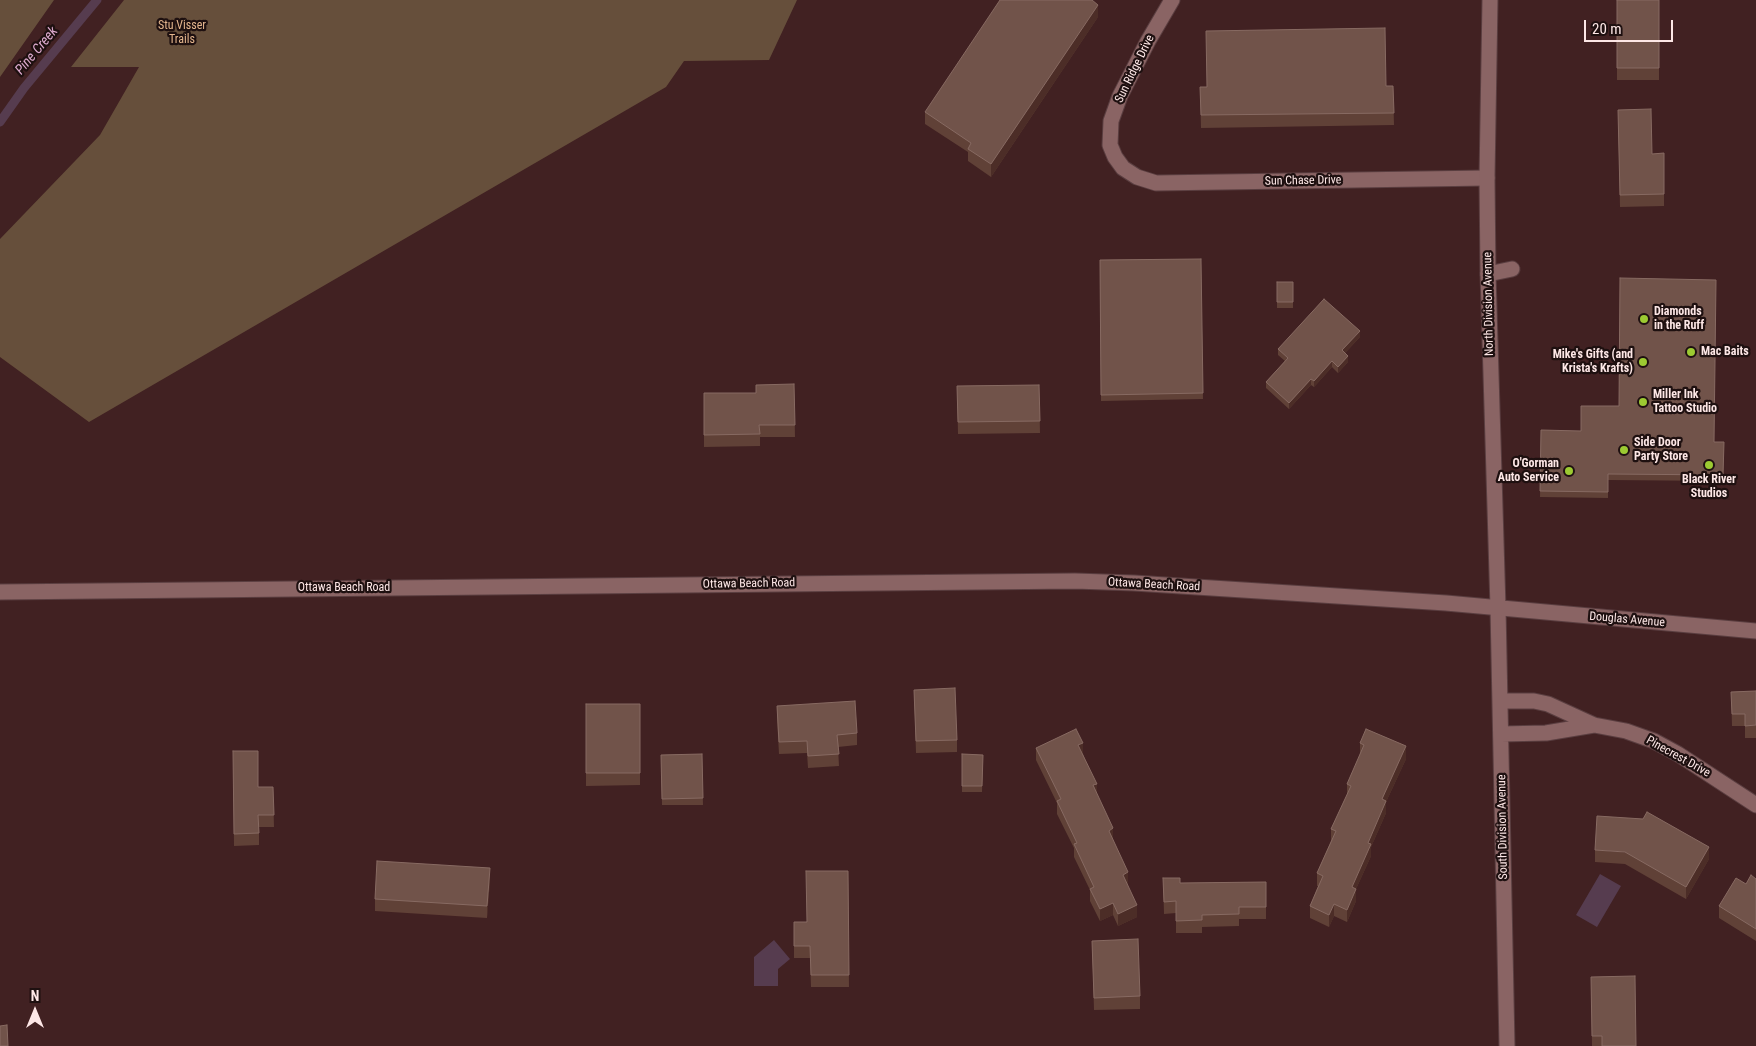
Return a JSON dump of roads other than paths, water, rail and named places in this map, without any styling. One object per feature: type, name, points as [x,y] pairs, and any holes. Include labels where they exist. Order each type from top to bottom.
[{"type":"street","name":"Sun Ridge Drive","points":[[1123,168],[1115,157],[1110,145],[1112,121],[1120,96],[1148,41],[1172,0]]},
{"type":"street","name":"North Division Avenue","points":[[1490,0],[1487,178],[1488,274],[1498,608]]},
{"type":"street","name":"Sun Chase Drive","points":[[1123,168],[1137,177],[1156,183],[1487,178]]},
{"type":"street","points":[[1488,274],[1512,269]]},
{"type":"street","name":"Ottawa Beach Road","points":[[0,592],[1075,581],[1134,583],[1498,608]]},
{"type":"street","name":"Douglas Avenue","points":[[1498,608],[1756,631]]},
{"type":"street","name":"South Division Avenue","points":[[1498,608],[1507,1046]]},
{"type":"street","name":"Pinecrest Drive","points":[[1500,701],[1534,701],[1548,704],[1594,725],[1626,731],[1654,742],[1756,805]]},
{"type":"street","name":"Pinecrest Drive","points":[[1501,734],[1546,733],[1594,725]]},
{"type":"waterway","name":"Pine Creek","points":[[0,122],[24,88],[97,0]]},
{"type":"place","name":"Diamonds in the Ruff","points":[[1644,319]]},
{"type":"place","name":"Mac Baits","points":[[1691,352]]},
{"type":"place","name":"Mike's Gifts (and Krista's Krafts)","points":[[1643,362]]},
{"type":"place","name":"Miller Ink Tattoo Studio","points":[[1643,402]]},
{"type":"place","name":"Side Door Party Store","points":[[1624,450]]},
{"type":"place","name":"Black River Studios","points":[[1709,465]]},
{"type":"place","name":"O'Gorman Auto Service","points":[[1569,471]]},
{"type":"park label","name":"Stu Visser Trails","points":[[182,33]]}]
